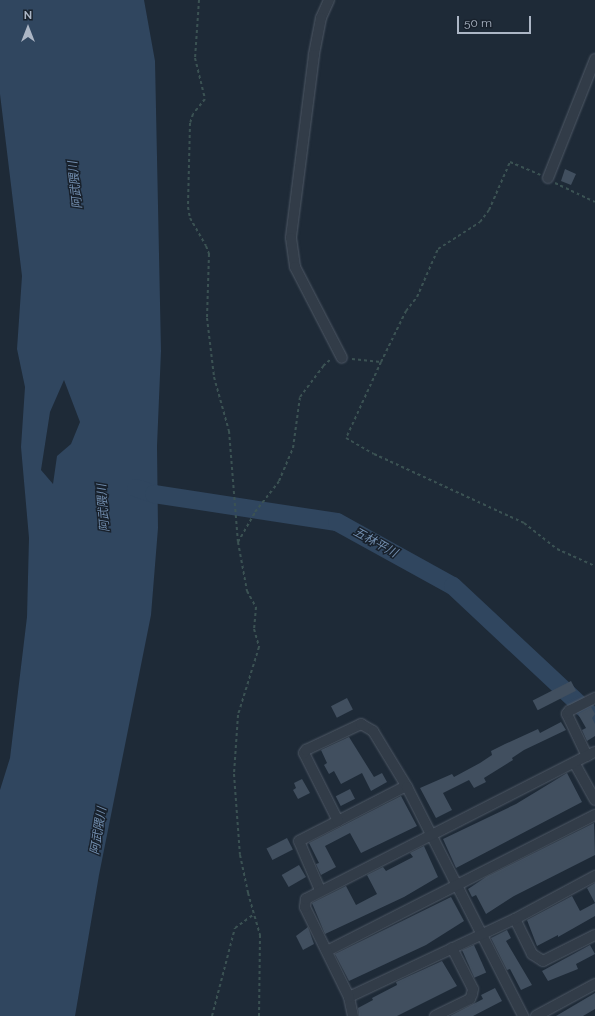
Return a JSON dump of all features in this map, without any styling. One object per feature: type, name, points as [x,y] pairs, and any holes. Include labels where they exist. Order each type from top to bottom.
[{"type":"street","points":[[328,0],[321,18],[314,55],[291,238],[295,267],[342,358]]},
{"type":"street","points":[[548,178],[595,59]]},
{"type":"street","points":[[353,1016],[349,997],[304,903],[306,899],[320,890],[432,836],[575,764],[591,754],[567,714],[575,707],[595,698]]},
{"type":"street","points":[[338,821],[304,758],[306,750],[361,724],[373,731],[406,786],[483,934],[523,1016]]},
{"type":"street","points":[[575,764],[595,800]]},
{"type":"street","points":[[320,890],[299,842],[406,786]]},
{"type":"street","points":[[327,951],[458,886],[595,815]]},
{"type":"street","points":[[349,997],[515,919],[595,876]]},
{"type":"street","points":[[515,919],[532,954],[543,961],[595,935]]},
{"type":"street","points":[[435,1016],[470,999],[472,994],[473,989],[452,948]]},
{"type":"street","points":[[536,1016],[595,984]]},
{"type":"path","points":[[199,0],[195,58],[205,98],[193,114],[190,123],[188,207],[190,218],[209,254],[207,318],[214,377],[229,431],[238,542],[247,591],[256,607],[254,629],[258,647],[238,715],[234,774],[240,855],[260,935],[259,1016]]},
{"type":"path","points":[[595,202],[548,178],[510,162],[489,210],[480,222],[438,249],[417,297],[408,307],[346,438],[374,454],[524,523],[557,549],[595,566]]},
{"type":"path","points":[[238,542],[255,512],[279,481],[293,448],[300,397],[330,359],[342,358],[381,362]]},
{"type":"path","points":[[212,1016],[235,928],[254,914]]},
{"type":"water","name":"阿武隈川","points":[[0,0],[144,0],[155,61],[161,351],[157,446],[158,528],[151,615],[99,875],[75,1016],[0,1016],[0,790],[10,758],[27,617],[29,538],[21,447],[25,387],[17,349],[22,276],[0,94]],"holes":[[[64,380],[80,422],[71,444],[57,456],[53,484],[41,470],[50,412]]]},
{"type":"building","points":[[565,169],[576,174],[571,185],[561,181]]},
{"type":"building","points":[[571,681],[576,691],[538,710],[533,701]]},
{"type":"building","points":[[347,698],[353,710],[337,718],[331,706]]},
{"type":"building","points":[[591,707],[595,714],[592,718],[595,724],[595,736],[587,741],[582,730],[586,728],[578,714]]},
{"type":"building","points":[[561,722],[566,730],[524,750],[512,758],[513,760],[484,778],[486,782],[474,788],[469,780],[443,793],[452,810],[436,818],[420,788],[452,774],[454,777],[492,755],[491,751],[538,729],[540,733]]},
{"type":"building","points":[[349,737],[374,777],[382,773],[387,782],[371,791],[362,773],[341,784],[334,771],[329,774],[324,765],[327,763],[321,750]]},
{"type":"building","points":[[567,773],[582,802],[456,868],[443,839],[516,804]]},
{"type":"building","points":[[302,779],[310,793],[298,799],[293,790],[296,788],[294,783]]},
{"type":"building","points":[[350,789],[355,799],[341,806],[336,796]]},
{"type":"building","points":[[401,796],[417,826],[361,853],[350,833],[325,846],[336,867],[321,875],[316,864],[319,863],[309,843]]},
{"type":"building","points":[[594,823],[595,855],[514,896],[486,914],[476,895],[472,897],[468,889],[486,877]]},
{"type":"building","points":[[287,838],[293,850],[272,860],[267,848]]},
{"type":"building","points":[[424,846],[438,877],[404,897],[325,934],[312,903],[346,886],[356,905],[377,894],[367,875],[383,867],[386,871],[413,857],[410,853]]},
{"type":"building","points":[[299,865],[306,877],[289,887],[282,875]]},
{"type":"building","points":[[595,883],[595,903],[587,888]]},
{"type":"building","points":[[572,896],[580,911],[595,903],[595,916],[558,937],[558,935],[537,946],[527,920]]},
{"type":"building","points":[[451,897],[464,921],[426,945],[349,981],[335,954]]},
{"type":"building","points":[[308,927],[314,944],[303,950],[296,936]]},
{"type":"building","points":[[507,930],[511,938],[506,941],[532,985],[521,990],[510,969],[507,970],[491,938]]},
{"type":"building","points":[[474,945],[486,972],[474,978],[462,950]]},
{"type":"building","points":[[590,945],[595,954],[576,964],[578,969],[548,981],[542,971]]},
{"type":"building","points":[[442,961],[457,986],[397,1016],[359,1016],[358,1008],[373,1000],[372,998],[397,985],[396,982]]},
{"type":"building","points":[[495,988],[502,1001],[473,1016],[450,1016],[483,999],[481,995]]},
{"type":"building","points":[[595,993],[595,1009],[583,1016],[556,1016]]},
{"type":"waterway","name":"五林平川","points":[[136,488],[154,494],[337,522],[453,586],[595,719]]}]
